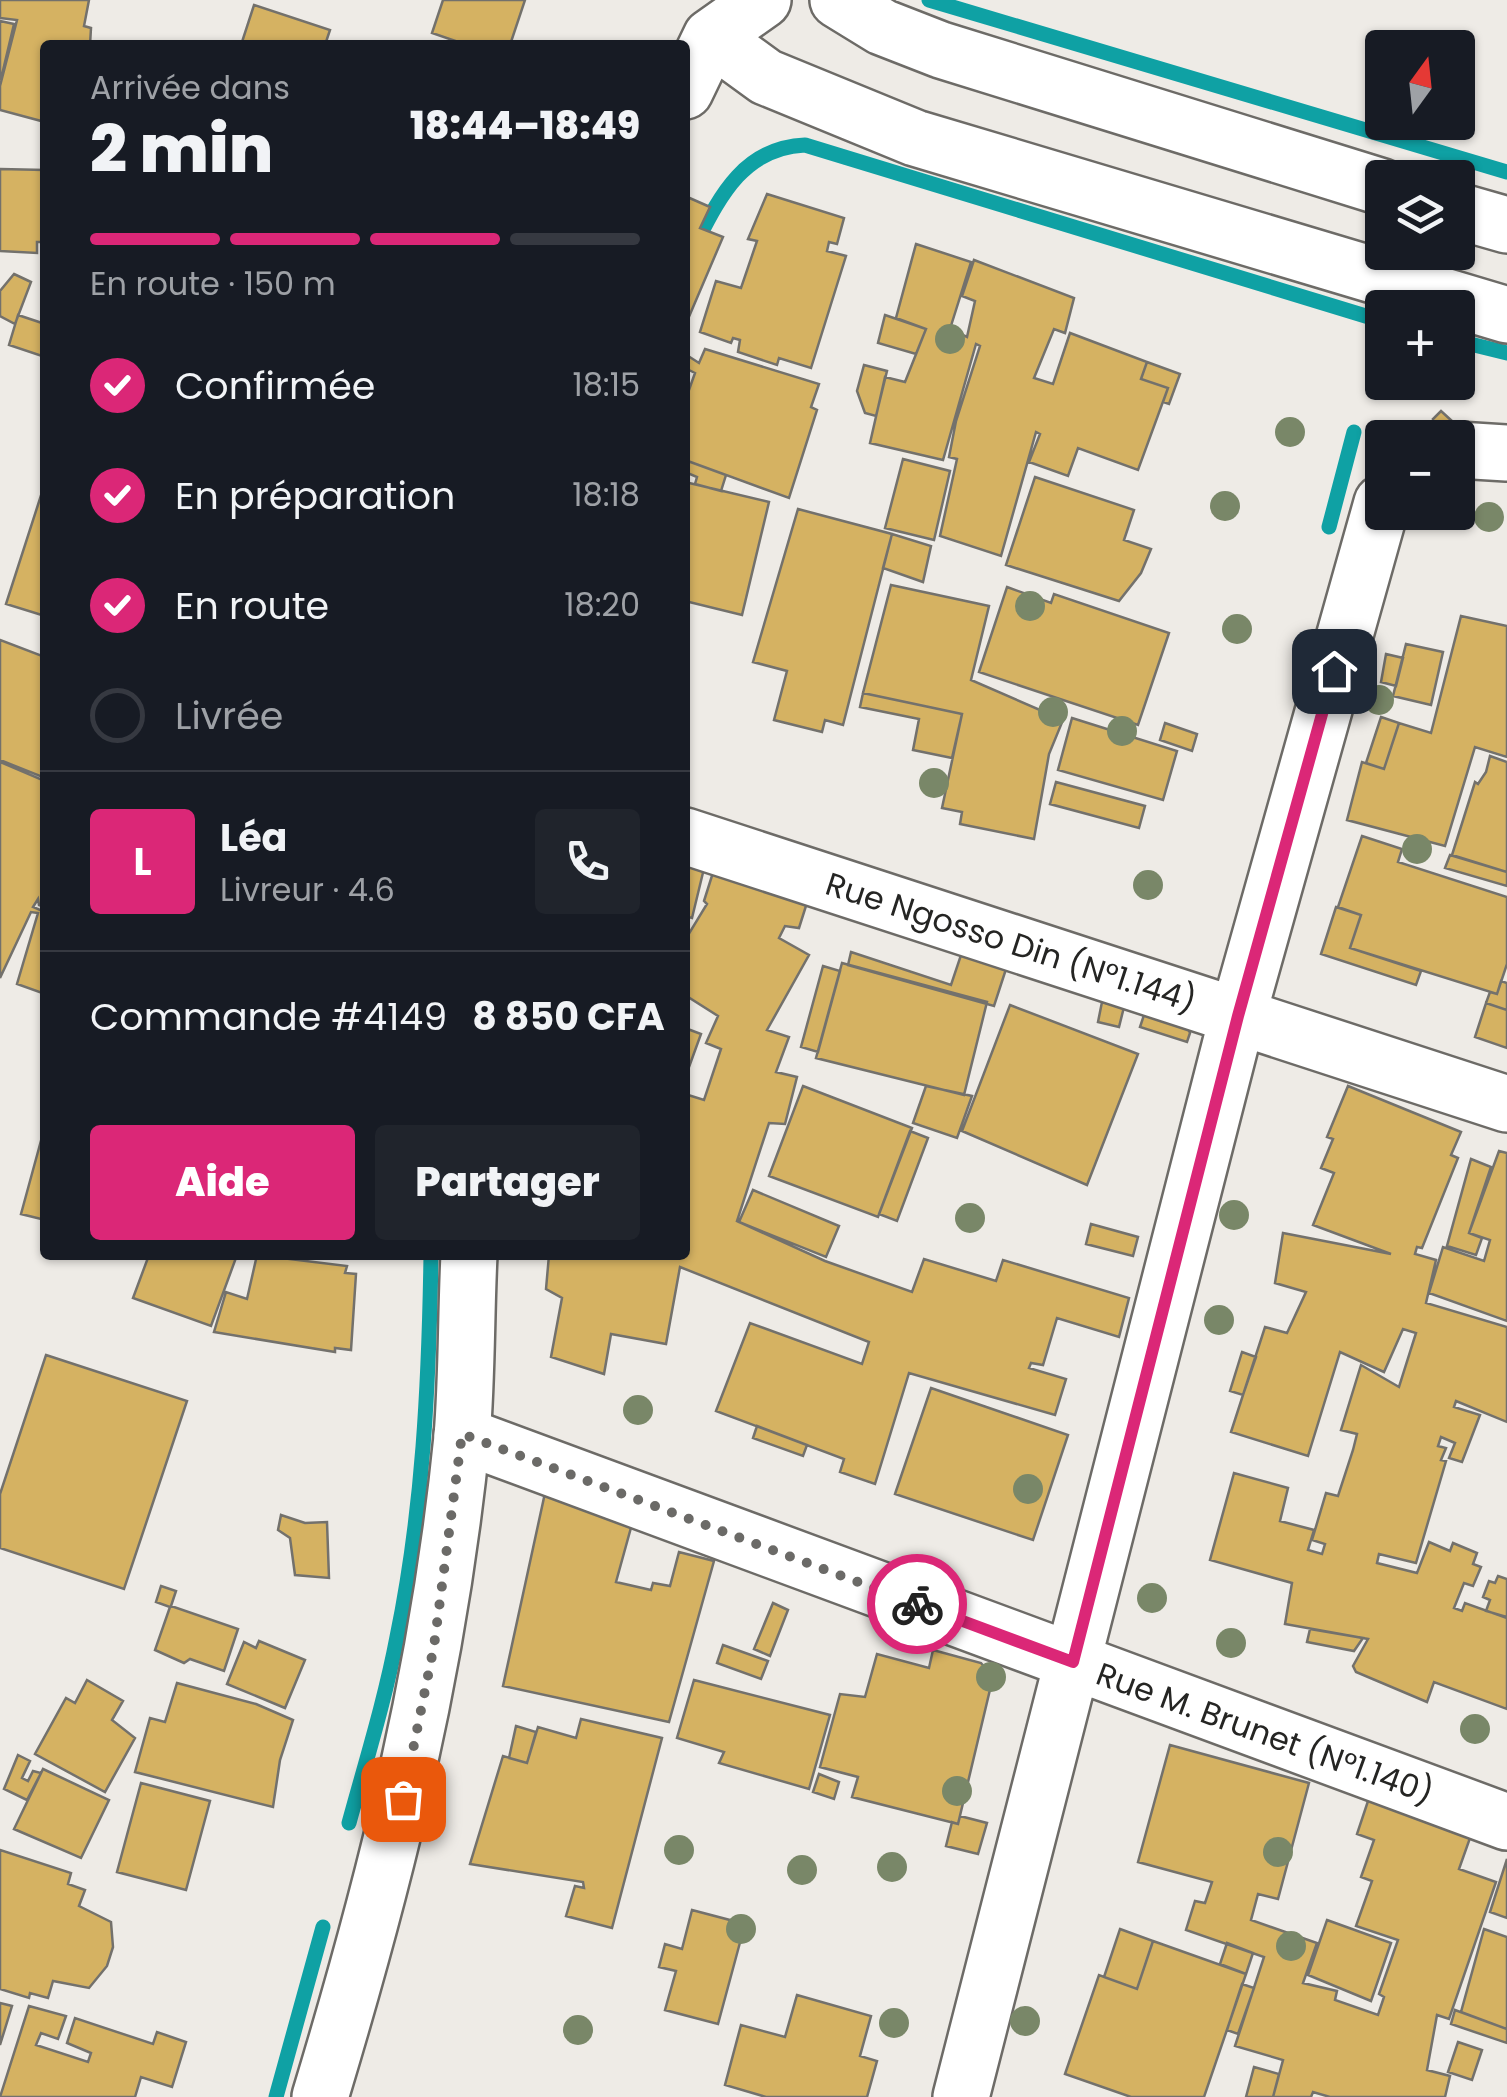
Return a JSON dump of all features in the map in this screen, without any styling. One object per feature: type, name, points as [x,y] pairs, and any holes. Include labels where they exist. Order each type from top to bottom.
[{"type":"street","points":[[705,18],[763,0]]},
{"type":"street","points":[[838,0],[882,27],[941,50],[1365,182]]},
{"type":"street","points":[[690,73],[705,18]]},
{"type":"street","points":[[705,18],[766,77],[915,138],[1507,315]]},
{"type":"street","points":[[1475,215],[1507,225]]},
{"type":"street","points":[[1475,451],[1507,453]]},
{"type":"street","points":[[961,2097],[1238,1016],[1374,530]]},
{"type":"street","name":"Rue Ngosso Din (N°1.144)","points":[[690,838],[1507,1104]]},
{"type":"street","points":[[320,2097],[379,1901],[434,1646],[462,1434],[469,1260]]},
{"type":"street","name":"Rue M. Brunet (N°1.140)","points":[[462,1434],[1507,1822]]},
{"type":"building","points":[[0,0],[89,0],[84,26],[91,28],[90,40],[40,40],[40,121],[0,110],[0,86],[17,20],[0,18]]},
{"type":"building","points":[[443,0],[525,0],[512,40],[452,40],[432,33]]},
{"type":"building","points":[[254,5],[330,30],[327,40],[243,40]]},
{"type":"building","points":[[0,21],[14,24],[1,79],[0,79]]},
{"type":"building","points":[[0,169],[40,170],[37,253],[0,251]]},
{"type":"building","points":[[767,194],[844,218],[837,244],[829,242],[827,251],[846,256],[811,368],[779,358],[777,365],[738,352],[740,340],[733,338],[731,343],[700,332],[716,281],[741,288],[757,241],[748,239]]},
{"type":"building","points":[[690,198],[710,207],[700,228],[723,237],[690,314]]},
{"type":"building","points":[[916,244],[971,262],[950,329],[967,337],[975,301],[962,296],[974,260],[1074,298],[1065,333],[1054,329],[1034,378],[1053,384],[1070,333],[1147,362],[1141,379],[1168,388],[1138,470],[1078,448],[1068,476],[1029,462],[1040,434],[1036,432],[1001,556],[940,536],[957,459],[949,457],[956,421],[980,346],[976,344],[943,460],[870,443],[885,377],[905,382],[926,329],[896,318]]},
{"type":"building","points":[[14,274],[31,282],[15,324],[0,316],[0,291]]},
{"type":"building","points":[[18,315],[40,322],[40,355],[9,345]]},
{"type":"building","points":[[885,315],[926,329],[916,354],[878,343]]},
{"type":"building","points":[[705,349],[819,384],[811,407],[817,410],[789,498],[690,462],[690,387],[695,373],[690,370],[690,357],[699,363]]},
{"type":"building","points":[[1147,362],[1180,374],[1169,404],[1163,402],[1168,388],[1141,379]]},
{"type":"building","points":[[864,365],[887,371],[876,416],[865,413],[857,391]]},
{"type":"building","points":[[1441,411],[1451,420],[1434,420]]},
{"type":"building","points":[[903,459],[950,471],[934,540],[885,528]]},
{"type":"building","points":[[690,462],[726,475],[721,491],[695,484],[697,477],[690,474]]},
{"type":"building","points":[[1035,477],[1134,510],[1124,540],[1151,549],[1141,573],[1119,601],[1006,565]]},
{"type":"building","points":[[690,483],[769,502],[742,615],[690,602]]},
{"type":"building","points":[[40,499],[40,614],[6,604]]},
{"type":"building","points":[[798,509],[892,534],[843,725],[825,720],[822,732],[774,720],[787,671],[753,662]]},
{"type":"building","points":[[892,534],[931,546],[923,582],[883,568]]},
{"type":"building","points":[[891,585],[989,606],[971,680],[1063,720],[1049,754],[1034,839],[960,824],[962,812],[942,808],[962,714],[863,693]]},
{"type":"building","points":[[1007,587],[1051,603],[1054,594],[1169,633],[1138,725],[979,672]]},
{"type":"building","points":[[1461,616],[1507,626],[1507,757],[1475,747],[1445,846],[1347,820],[1362,762],[1384,769],[1399,723],[1431,733]]},
{"type":"building","points":[[0,640],[40,655],[40,776],[0,760]]},
{"type":"building","points":[[1406,644],[1443,652],[1431,705],[1393,696]]},
{"type":"building","points":[[1386,654],[1403,658],[1396,686],[1381,682]]},
{"type":"building","points":[[863,693],[962,714],[952,758],[913,750],[919,719],[860,707]]},
{"type":"building","points":[[1381,717],[1399,723],[1384,769],[1366,763]]},
{"type":"building","points":[[1072,718],[1177,751],[1163,800],[1058,770]]},
{"type":"building","points":[[1165,723],[1197,734],[1192,751],[1160,740]]},
{"type":"building","points":[[1490,756],[1507,762],[1507,872],[1452,855],[1475,782],[1478,784],[1486,772]]},
{"type":"building","points":[[0,762],[40,779],[40,905],[38,899],[33,907],[40,910],[40,992],[17,984],[38,913],[31,912],[0,978]]},
{"type":"building","points":[[1056,782],[1145,806],[1139,828],[1050,804]]},
{"type":"building","points":[[1362,836],[1402,849],[1398,862],[1507,897],[1507,964],[1497,994],[1350,948],[1361,915],[1338,907]]},
{"type":"building","points":[[690,847],[708,852],[690,917]]},
{"type":"building","points":[[1450,855],[1507,872],[1507,886],[1445,868]]},
{"type":"building","points":[[716,863],[812,887],[799,928],[785,926],[779,938],[809,955],[767,1030],[789,1037],[776,1072],[797,1077],[785,1124],[769,1123],[737,1221],[825,1261],[912,1292],[924,1259],[996,1281],[1003,1260],[1129,1298],[1119,1337],[1057,1318],[1043,1365],[1031,1363],[1029,1368],[1066,1379],[1055,1415],[909,1373],[875,1484],[840,1472],[844,1459],[716,1411],[750,1323],[862,1364],[869,1342],[680,1267],[666,1344],[611,1334],[604,1374],[551,1357],[562,1298],[546,1289],[549,1260],[690,1260],[690,1096],[704,1100],[721,1049],[706,1043],[718,1016],[690,998],[690,932],[707,904],[704,901]]},
{"type":"building","points":[[1336,907],[1361,915],[1350,948],[1421,971],[1416,985],[1321,954]]},
{"type":"building","points":[[851,952],[951,985],[962,952],[1007,966],[994,1006],[848,965]]},
{"type":"building","points":[[842,963],[987,1002],[964,1095],[816,1058]]},
{"type":"building","points":[[823,966],[840,971],[818,1052],[801,1047]]},
{"type":"building","points":[[1501,981],[1507,983],[1507,1010],[1486,1003],[1490,992],[1497,994]]},
{"type":"building","points":[[1102,1002],[1124,1007],[1119,1027],[1098,1022]]},
{"type":"building","points":[[1486,1003],[1507,1010],[1507,1048],[1475,1037]]},
{"type":"building","points":[[1010,1005],[1138,1054],[1087,1185],[962,1131]]},
{"type":"building","points":[[1146,1009],[1185,1021],[1190,1033],[1187,1042],[1140,1027]]},
{"type":"building","points":[[690,1030],[701,1034],[690,1064]]},
{"type":"building","points":[[803,1086],[912,1128],[878,1217],[769,1176]]},
{"type":"building","points":[[926,1086],[972,1096],[957,1138],[913,1123]]},
{"type":"building","points":[[1348,1086],[1461,1132],[1451,1155],[1458,1158],[1422,1248],[1417,1247],[1415,1254],[1436,1260],[1426,1303],[1507,1327],[1507,1422],[1456,1401],[1454,1407],[1480,1415],[1462,1462],[1449,1458],[1455,1443],[1441,1437],[1438,1446],[1446,1448],[1441,1460],[1446,1461],[1416,1563],[1379,1554],[1377,1563],[1417,1573],[1429,1542],[1450,1551],[1453,1543],[1477,1553],[1473,1564],[1481,1567],[1473,1586],[1464,1583],[1454,1608],[1462,1611],[1465,1603],[1507,1618],[1507,1709],[1434,1682],[1427,1702],[1356,1672],[1353,1666],[1368,1639],[1285,1624],[1292,1583],[1210,1560],[1234,1473],[1288,1488],[1280,1521],[1314,1530],[1308,1550],[1322,1554],[1325,1544],[1312,1540],[1326,1493],[1338,1496],[1353,1450],[1357,1434],[1341,1430],[1361,1365],[1399,1387],[1416,1333],[1403,1329],[1384,1372],[1340,1352],[1308,1456],[1231,1432],[1265,1327],[1287,1333],[1306,1292],[1275,1283],[1283,1233],[1391,1254],[1313,1225],[1334,1173],[1321,1168],[1333,1139],[1327,1137]]},
{"type":"building","points":[[910,1131],[928,1138],[897,1221],[879,1214]]},
{"type":"building","points":[[40,1144],[40,1219],[21,1214]]},
{"type":"building","points":[[1499,1151],[1507,1153],[1507,1321],[1429,1293],[1443,1247],[1484,1261],[1490,1240],[1469,1233]]},
{"type":"building","points":[[1471,1159],[1491,1167],[1469,1233],[1482,1238],[1476,1255],[1447,1246]]},
{"type":"building","points":[[753,1190],[839,1226],[826,1257],[739,1222]]},
{"type":"building","points":[[1091,1224],[1138,1237],[1133,1256],[1086,1244]]},
{"type":"building","points":[[147,1260],[235,1260],[211,1326],[133,1298]]},
{"type":"building","points":[[256,1260],[347,1266],[345,1273],[356,1274],[351,1350],[335,1348],[335,1352],[214,1332],[226,1292],[247,1299]]},
{"type":"building","points":[[1242,1352],[1256,1357],[1243,1395],[1230,1391]]},
{"type":"building","points":[[46,1355],[187,1401],[124,1589],[0,1548],[0,1494]]},
{"type":"building","points":[[931,1388],[1068,1435],[1033,1540],[895,1494]]},
{"type":"building","points":[[757,1426],[807,1445],[803,1456],[753,1438]]},
{"type":"building","points":[[545,1493],[632,1524],[616,1582],[651,1590],[653,1583],[670,1586],[679,1552],[714,1561],[669,1722],[503,1686]]},
{"type":"building","points":[[281,1515],[305,1523],[327,1522],[329,1578],[295,1575],[290,1538],[278,1530]]},
{"type":"building","points":[[1498,1576],[1507,1579],[1507,1617],[1486,1611],[1490,1600],[1483,1597],[1489,1581],[1495,1583]]},
{"type":"building","points":[[161,1586],[176,1591],[171,1606],[238,1629],[224,1671],[190,1659],[184,1663],[155,1650],[170,1607],[156,1602]]},
{"type":"building","points":[[773,1603],[788,1610],[770,1656],[754,1649]]},
{"type":"building","points":[[1310,1629],[1363,1638],[1354,1651],[1307,1642]]},
{"type":"building","points":[[259,1641],[305,1660],[285,1708],[227,1684],[244,1642],[256,1648]]},
{"type":"building","points":[[723,1645],[768,1661],[761,1679],[717,1663]]},
{"type":"building","points":[[933,1650],[981,1663],[993,1677],[958,1824],[852,1797],[858,1777],[820,1767],[840,1694],[865,1697],[877,1654],[929,1668]]},
{"type":"building","points":[[87,1680],[123,1701],[112,1720],[135,1738],[105,1792],[35,1754],[66,1698],[75,1703]]},
{"type":"building","points":[[694,1680],[830,1715],[809,1789],[719,1763],[724,1752],[677,1738]]},
{"type":"building","points":[[177,1683],[256,1704],[293,1720],[280,1760],[273,1807],[135,1772],[150,1718],[165,1722]]},
{"type":"building","points":[[581,1719],[662,1738],[612,1928],[566,1916],[575,1886],[584,1888],[583,1882],[470,1864],[503,1756],[527,1763],[538,1727],[576,1738]]},
{"type":"building","points":[[516,1726],[536,1732],[527,1763],[509,1758]]},
{"type":"building","points":[[1170,1745],[1309,1783],[1278,1899],[1258,1894],[1251,1920],[1317,1943],[1303,1983],[1337,1991],[1335,2000],[1378,2015],[1384,1997],[1379,1994],[1398,1940],[1356,1926],[1372,1881],[1361,1877],[1374,1840],[1357,1834],[1369,1798],[1475,1824],[1459,1869],[1496,1882],[1449,2019],[1437,2015],[1427,2070],[1450,2076],[1445,2097],[1330,2097],[1313,2092],[1311,2097],[1273,2097],[1283,2060],[1235,2046],[1264,1957],[1186,1930],[1195,1901],[1205,1903],[1212,1882],[1138,1862]]},
{"type":"building","points":[[18,1755],[30,1761],[22,1778],[28,1781],[33,1771],[41,1773],[27,1800],[4,1789]]},
{"type":"building","points":[[43,1769],[109,1800],[81,1858],[14,1829]]},
{"type":"building","points":[[819,1774],[839,1782],[834,1799],[813,1792]]},
{"type":"building","points":[[141,1783],[210,1801],[186,1890],[117,1872]]},
{"type":"building","points":[[960,1816],[987,1823],[978,1854],[946,1846],[952,1822],[958,1824]]},
{"type":"building","points":[[0,1850],[71,1873],[68,1884],[85,1890],[79,1906],[111,1922],[113,1947],[107,1966],[89,1988],[53,1981],[48,1998],[30,1993],[29,1998],[0,1989]]},
{"type":"building","points":[[1507,1859],[1507,1918],[1490,1912]]},
{"type":"building","points":[[692,1910],[745,1924],[718,2024],[665,2010],[676,1971],[659,1967],[665,1944],[682,1949]]},
{"type":"building","points":[[1327,1920],[1391,1943],[1371,2001],[1308,1975]]},
{"type":"building","points":[[1120,1929],[1153,1941],[1137,1989],[1104,1977]]},
{"type":"building","points":[[1484,1929],[1507,1937],[1507,2029],[1461,2012]]},
{"type":"building","points":[[1153,1941],[1246,1974],[1204,2097],[1131,2097],[1065,2074],[1099,1975],[1137,1989]]},
{"type":"building","points":[[1227,1943],[1253,1953],[1246,1974],[1220,1964]]},
{"type":"building","points":[[1242,1984],[1254,1988],[1238,2034],[1227,2030]]},
{"type":"building","points":[[797,1995],[871,2016],[860,2056],[877,2061],[867,2097],[766,2097],[725,2085],[741,2025],[785,2037]]},
{"type":"building","points":[[0,2003],[12,2006],[0,2045]]},
{"type":"building","points":[[29,2006],[66,2016],[58,2039],[41,2033],[36,2045],[88,2062],[91,2053],[67,2043],[75,2018],[153,2044],[157,2032],[186,2042],[172,2087],[141,2077],[135,2097],[0,2097]]},
{"type":"building","points":[[1455,2010],[1507,2029],[1507,2043],[1451,2024]]},
{"type":"building","points":[[1458,2042],[1482,2050],[1472,2080],[1448,2072]]},
{"type":"building","points":[[1254,2067],[1279,2074],[1273,2097],[1246,2097]]},
{"type":"waterway","points":[[929,0],[1507,172]]},
{"type":"waterway","points":[[690,255],[717,204],[744,170],[761,157],[805,145],[1365,316]]},
{"type":"waterway","points":[[1475,345],[1507,353]]},
{"type":"waterway","points":[[1329,527],[1354,432]]},
{"type":"waterway","points":[[349,1823],[392,1661],[413,1542],[426,1399],[431,1260]]},
{"type":"waterway","points":[[276,2097],[323,1927]]},
{"type":"way so far","points":[[403,1799],[434,1646],[462,1434],[917,1604]]},
{"type":"route","points":[[917,1604],[1073,1662],[1238,1016],[1334,671]]}]
